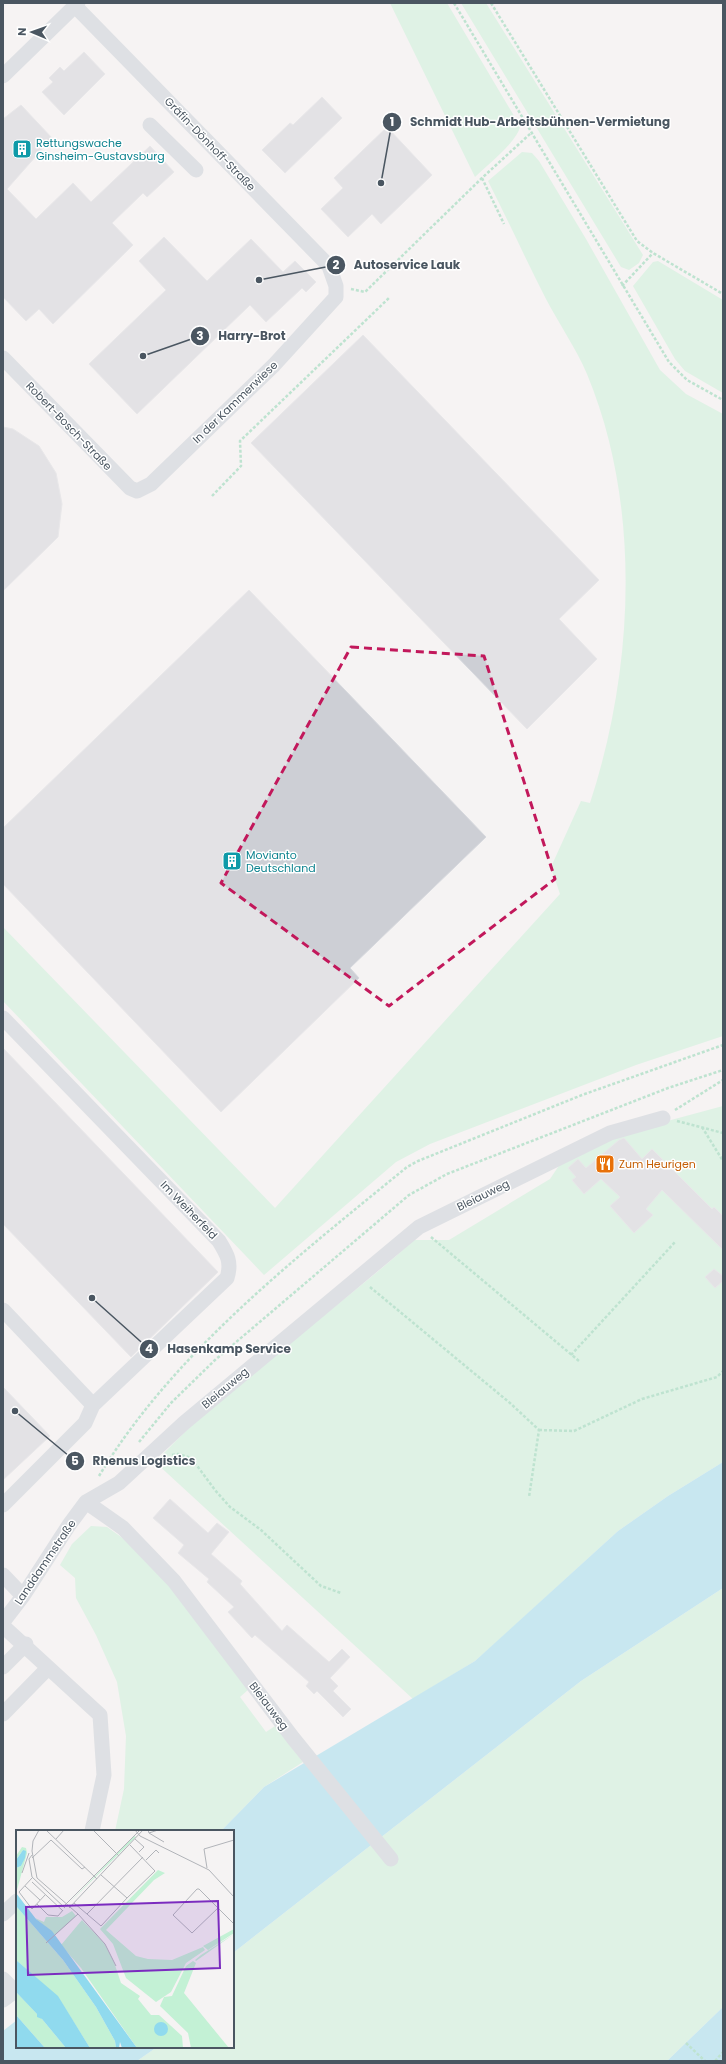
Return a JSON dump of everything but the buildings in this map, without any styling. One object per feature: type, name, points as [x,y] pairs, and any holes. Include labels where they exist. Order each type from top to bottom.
[{"type":"street","points":[[3,76],[77,4]]},
{"type":"street","name":"Gräfin-Dönhoff-Straße","points":[[77,4],[329,266],[336,286]]},
{"type":"street","points":[[150,125],[196,170]]},
{"type":"street","name":"In der Kammerwiese","points":[[137,491],[151,484],[274,365],[333,302],[336,297],[336,286]]},
{"type":"street","name":"Robert-Bosch-Straße","points":[[3,358],[130,488],[137,491]]},
{"type":"street","name":"Im Weiherfeld","points":[[3,1018],[219,1241],[229,1257],[231,1267],[227,1278],[93,1405],[85,1423],[3,1505]]},
{"type":"street","name":"Bleiauweg","points":[[391,1858],[293,1738],[174,1581],[123,1528],[86,1502],[119,1483],[184,1423],[419,1227],[610,1133],[663,1118]]},
{"type":"street","points":[[3,1310],[93,1405]]},
{"type":"street","name":"Landdammstraße","points":[[3,1622],[23,1596],[68,1525],[86,1502]]},
{"type":"street","points":[[3,1575],[23,1596]]},
{"type":"street","points":[[3,1626],[26,1644],[48,1668],[100,1715],[104,1774],[92,1830]]},
{"type":"street","points":[[3,1667],[26,1644]]},
{"type":"street","points":[[3,1714],[48,1668]]},
{"type":"street","points":[[3,1914],[16,1902]]},
{"type":"street","points":[[3,1979],[12,1994]]},
{"type":"path","points":[[454,3],[622,286],[669,362],[687,380],[723,400]]},
{"type":"path","points":[[491,3],[637,241],[652,253],[723,294]]},
{"type":"path","points":[[336,286],[365,292],[482,178],[531,133]]},
{"type":"path","points":[[482,178],[504,224]]},
{"type":"path","points":[[622,286],[652,253]]},
{"type":"path","points":[[212,496],[241,466],[240,441],[389,298]]},
{"type":"path","points":[[86,1502],[100,1475],[164,1385],[238,1312],[329,1231],[407,1167],[418,1160],[582,1095],[723,1045]]},
{"type":"path","points":[[663,1118],[723,1080]]},
{"type":"path","points":[[663,1118],[723,1133]]},
{"type":"path","points":[[701,1127],[723,1161]]},
{"type":"path","points":[[419,1227],[580,1361]]},
{"type":"path","points":[[571,1355],[676,1240]]},
{"type":"path","points":[[358,1278],[510,1403],[538,1430],[574,1431],[642,1399],[717,1377],[723,1371]]},
{"type":"path","points":[[529,1497],[538,1430]]},
{"type":"path","points":[[170,1455],[178,1454],[188,1457],[230,1506],[262,1530],[321,1586],[341,1593]]},
{"type":"path","points":[[686,2042],[705,2061]]},
{"type":"path","points":[[714,2061],[723,2052]]},
{"type":"highlighted area","points":[[351,647],[484,656],[555,879],[389,1006],[221,883]]},
{"type":"green space","points":[[390,3],[447,3],[520,126],[518,132],[508,145],[475,177]]},
{"type":"green space","points":[[461,3],[486,3],[643,255],[639,263],[629,270],[621,267]]},
{"type":"green space","points":[[522,152],[532,153],[539,161],[586,239],[660,370],[686,394],[723,414],[723,1036],[636,1065],[430,1144],[396,1162],[264,1275],[3,1001],[3,927],[275,1208],[560,894],[551,867],[581,801],[590,803],[605,752],[616,698],[623,643],[626,588],[624,532],[617,478],[605,425],[587,374],[578,355],[546,299],[488,181]]},
{"type":"green space","points":[[658,261],[723,300],[723,393],[685,371],[675,359],[633,286],[653,262]]},
{"type":"green space","points":[[723,1106],[723,1462],[668,1496],[618,1531],[475,1661],[413,1699],[155,1462],[216,1403],[366,1282],[414,1240],[449,1240],[550,1179],[560,1164],[623,1133]]},
{"type":"green space","points":[[91,1526],[107,1527],[131,1544],[173,1586],[249,1689],[240,1697],[266,1732],[275,1726],[303,1762],[264,1787],[222,1830],[115,1830],[124,1789],[126,1736],[117,1682],[96,1635],[76,1598],[75,1578],[60,1565],[72,1544]]},
{"type":"green space","points":[[723,1588],[723,2007],[667,2061],[137,2061],[156,2048],[234,2048],[234,1952],[581,1681]]},
{"type":"water","points":[[723,1462],[723,1588],[581,1681],[234,1952],[234,1830],[222,1830],[264,1787],[475,1661],[618,1531],[668,1496]]},
{"type":"water","points":[[723,2007],[723,2061],[667,2061]]},
{"type":"water","points":[[16,2021],[16,2048],[156,2048],[137,2061],[3,2061],[3,2031]]},
{"type":"place","name":"Rettungswache Ginsheim-Gustavsburg","points":[[22,149]]},
{"type":"place","name":"Schmidt Hub-Arbeitsbühnen-Vermietung","points":[[381,183]]},
{"type":"place","name":"Autoservice Lauk","points":[[259,280]]},
{"type":"place","name":"Harry-Brot","points":[[143,356]]},
{"type":"place","name":"Movianto Deutschland","points":[[232,861]]},
{"type":"place","name":"Zum Heurigen","points":[[605,1164]]},
{"type":"place","name":"Hasenkamp Service","points":[[92,1298]]},
{"type":"place","name":"Rhenus Logistics","points":[[15,1411]]}]
